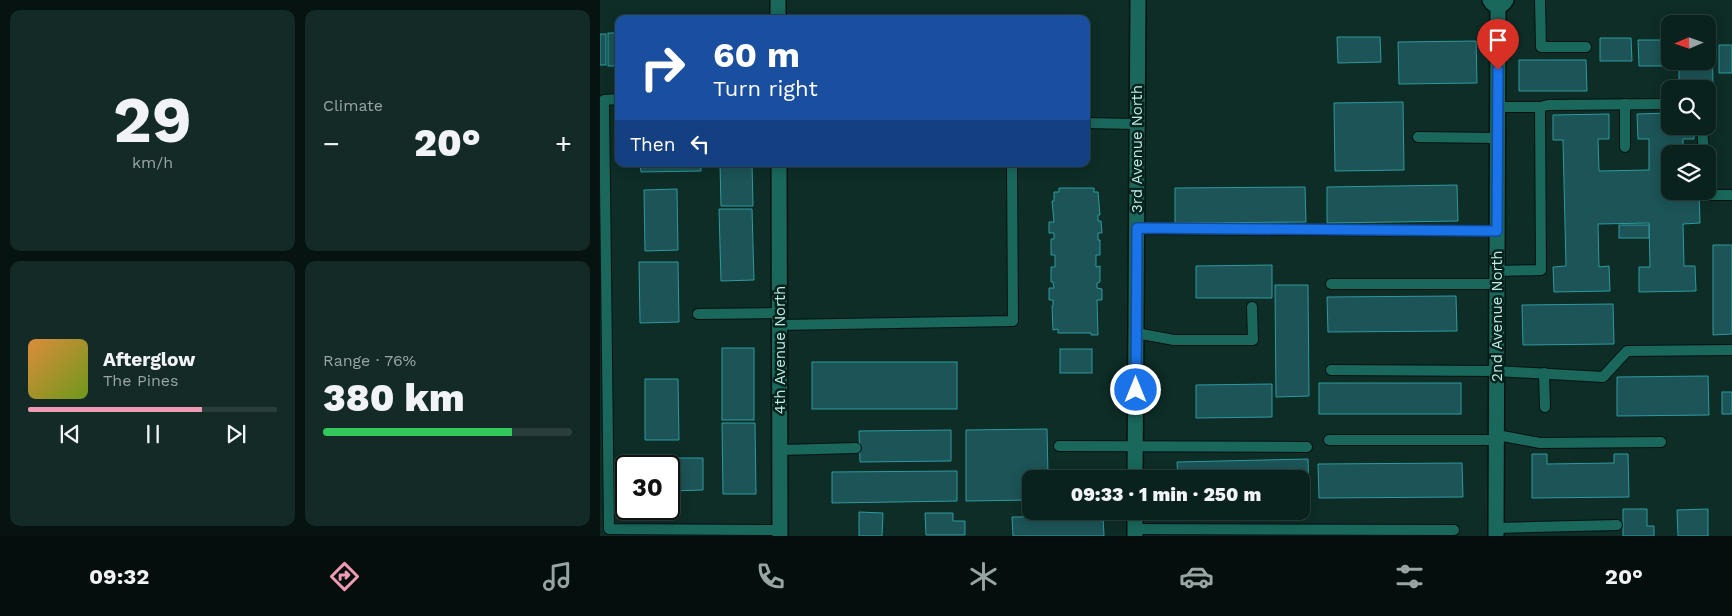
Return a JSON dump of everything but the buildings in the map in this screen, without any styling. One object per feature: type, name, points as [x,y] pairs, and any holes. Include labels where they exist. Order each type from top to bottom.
[{"type":"street","points":[[778,0],[778,15]]},
{"type":"street","name":"3rd Avenue North","points":[[1136,470],[1138,0]]},
{"type":"street","name":"2nd Avenue North","points":[[1496,532],[1498,2]]},
{"type":"street","name":"4th Avenue North","points":[[779,167],[780,533]]},
{"type":"street","points":[[1135,520],[1135,533]]},
{"type":"lane","points":[[1540,0],[1540,47],[1586,47]]},
{"type":"lane","points":[[615,99],[604,100],[609,529],[780,533]]},
{"type":"lane","points":[[1626,104],[1626,147]]},
{"type":"lane","points":[[1497,107],[1661,104]]},
{"type":"lane","points":[[1331,284],[1497,278],[1541,270],[1540,107]]},
{"type":"lane","points":[[1090,124],[1137,124]]},
{"type":"lane","points":[[1418,138],[1497,138]]},
{"type":"lane","points":[[698,314],[780,319],[1013,321],[1012,167]]},
{"type":"lane","points":[[1716,195],[1732,195]]},
{"type":"lane","points":[[1137,228],[1497,231]]},
{"type":"lane","points":[[1136,333],[1174,340],[1253,340],[1252,306]]},
{"type":"lane","points":[[1331,370],[1497,371],[1604,376],[1627,351],[1732,350]]},
{"type":"lane","points":[[1544,373],[1545,407]]},
{"type":"lane","points":[[1329,440],[1497,437],[1540,443],[1661,442]]},
{"type":"lane","points":[[1059,446],[1307,446]]},
{"type":"lane","points":[[780,450],[856,448]]},
{"type":"lane","points":[[1496,532],[1617,526]]},
{"type":"lane","points":[[1135,533],[1454,530]]},
{"type":"route","points":[[1136,390],[1137,228],[1497,231],[1498,70]]}]
